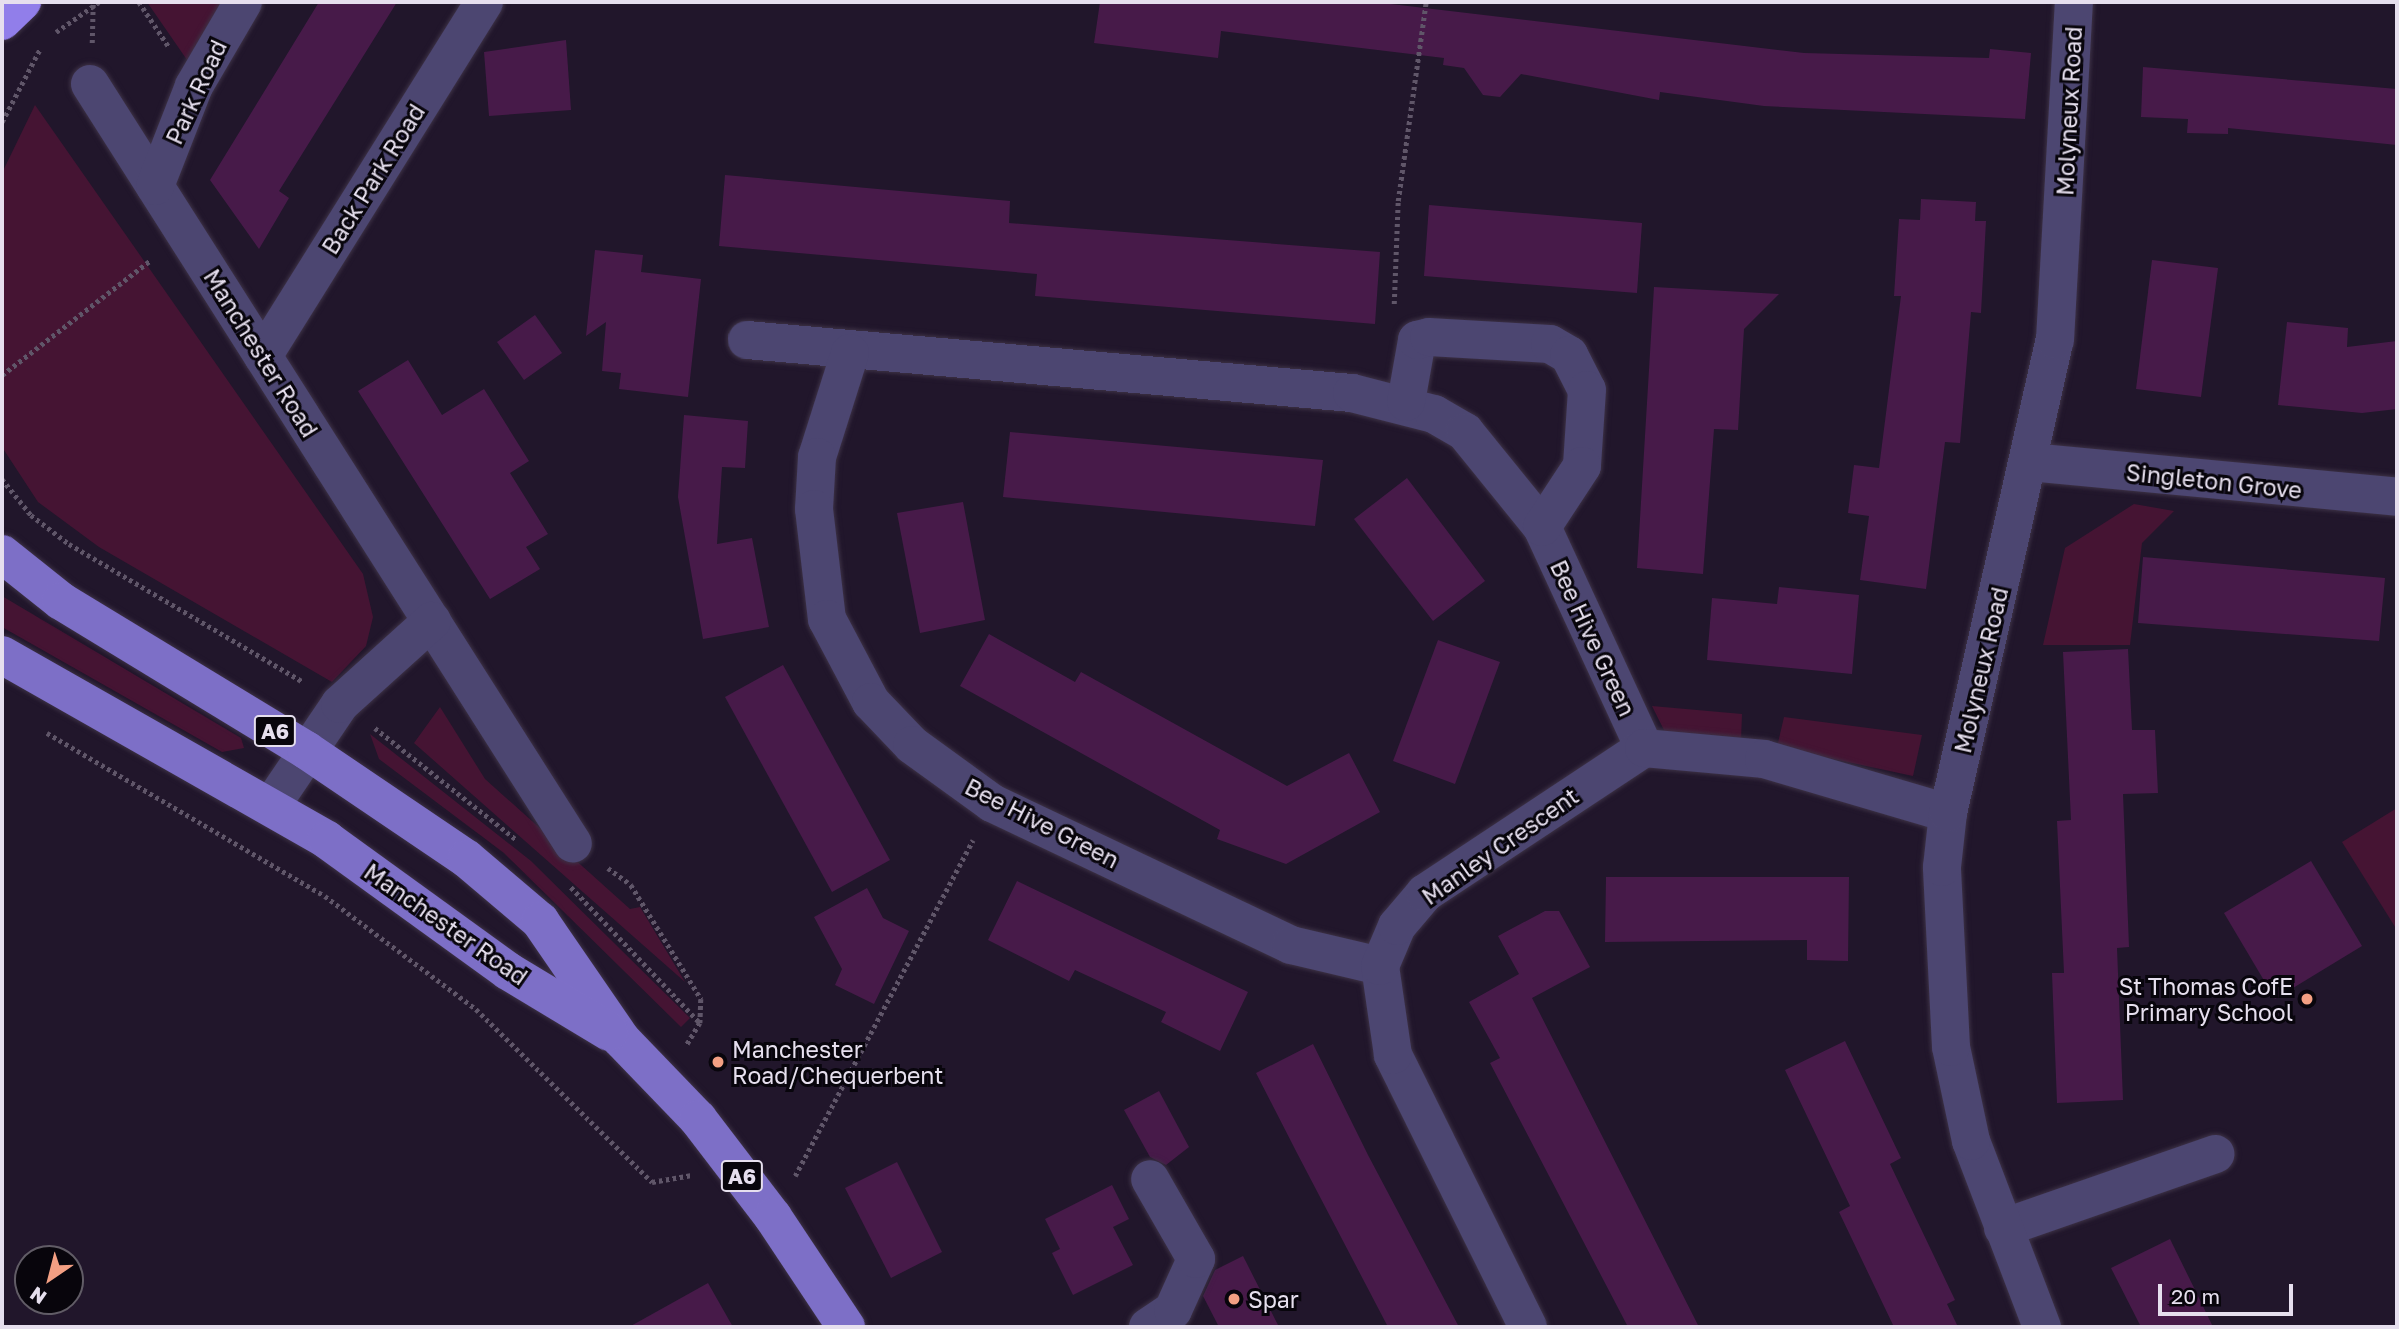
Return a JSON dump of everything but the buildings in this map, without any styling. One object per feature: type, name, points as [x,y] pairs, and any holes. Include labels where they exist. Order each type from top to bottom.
[{"type":"highway","points":[[2,21],[22,2]]},
{"type":"main road","name":"Manchester Road","points":[[2,554],[61,601],[306,750],[467,859],[540,921],[621,1039],[664,1084],[735,1167],[773,1217],[846,1327]]},
{"type":"main road","name":"Manchester Road","points":[[2,655],[271,806],[508,971],[621,1039]]},
{"type":"street","name":"Park Road","points":[[155,186],[194,86],[243,2]]},
{"type":"street","name":"Back Park Road","points":[[263,356],[484,2]]},
{"type":"street","name":"Molyneux Road","points":[[2042,1327],[1971,1141],[1951,1047],[1943,950],[1948,813],[2031,462],[2062,271],[2074,2]]},
{"type":"street","name":"Manchester Road","points":[[90,84],[573,844]]},
{"type":"street","points":[[1406,402],[1417,340],[1429,337],[1550,344],[1569,355],[1587,390],[1582,466],[1542,527]]},
{"type":"street","name":"Bee Hive Green","points":[[747,340],[850,353],[1406,402],[1465,432],[1542,527],[1644,748]]},
{"type":"street","name":"Bee Hive Green","points":[[850,353],[817,457],[816,536],[827,619],[871,702],[912,745],[992,803],[1291,944],[1380,966]]},
{"type":"street","name":"Singleton Grove","points":[[2031,462],[2397,497]]},
{"type":"street","points":[[271,806],[306,750],[370,672],[432,621]]},
{"type":"street","points":[[1644,748],[1764,759],[1948,813]]},
{"type":"street","name":"Manley Crescent","points":[[1380,966],[1397,926],[1425,893],[1644,748]]},
{"type":"street","points":[[1380,966],[1393,1055],[1528,1327]]},
{"type":"street","points":[[2003,1228],[2216,1154]]},
{"type":"street","points":[[1148,1327],[1173,1310],[1196,1259],[1150,1179]]},
{"type":"path","points":[[1394,309],[1398,201],[1426,2]]},
{"type":"path","points":[[52,36],[95,3]]},
{"type":"path","points":[[2,122],[45,43]]},
{"type":"path","points":[[2,375],[185,233]]},
{"type":"path","points":[[38,728],[325,895],[476,1009],[652,1182],[735,1167]]},
{"type":"path","points":[[773,1217],[992,803]]},
{"type":"path","points":[[573,844],[631,885],[701,999],[701,1023],[664,1084]]},
{"type":"shaded area","points":[[147,2],[237,2],[194,70]]},
{"type":"shaded area","points":[[35,105],[363,574],[373,617],[366,646],[332,682],[99,547],[38,502],[2,447],[2,173]]},
{"type":"shaded area","points":[[2134,504],[2174,511],[2142,543],[2130,645],[2043,645],[2065,548]]},
{"type":"shaded area","points":[[2,596],[241,738],[244,748],[222,752],[2,627]]},
{"type":"shaded area","points":[[1652,706],[1742,714],[1741,740],[1667,736]]},
{"type":"shaded area","points":[[440,707],[485,779],[630,909],[640,907],[685,982],[414,743]]},
{"type":"shaded area","points":[[1784,717],[1922,735],[1913,776],[1777,747]]},
{"type":"shaded area","points":[[370,734],[531,861],[690,1018],[681,1027],[504,853],[379,759]]},
{"type":"shaded area","points":[[2397,808],[2397,930],[2342,842]]},
{"type":"place","name":"St Thomas CofE Primary School","points":[[2307,999]]},
{"type":"place","name":"Manchester Road/Chequerbent","points":[[718,1062]]},
{"type":"place","name":"Spar","points":[[1234,1299]]}]
